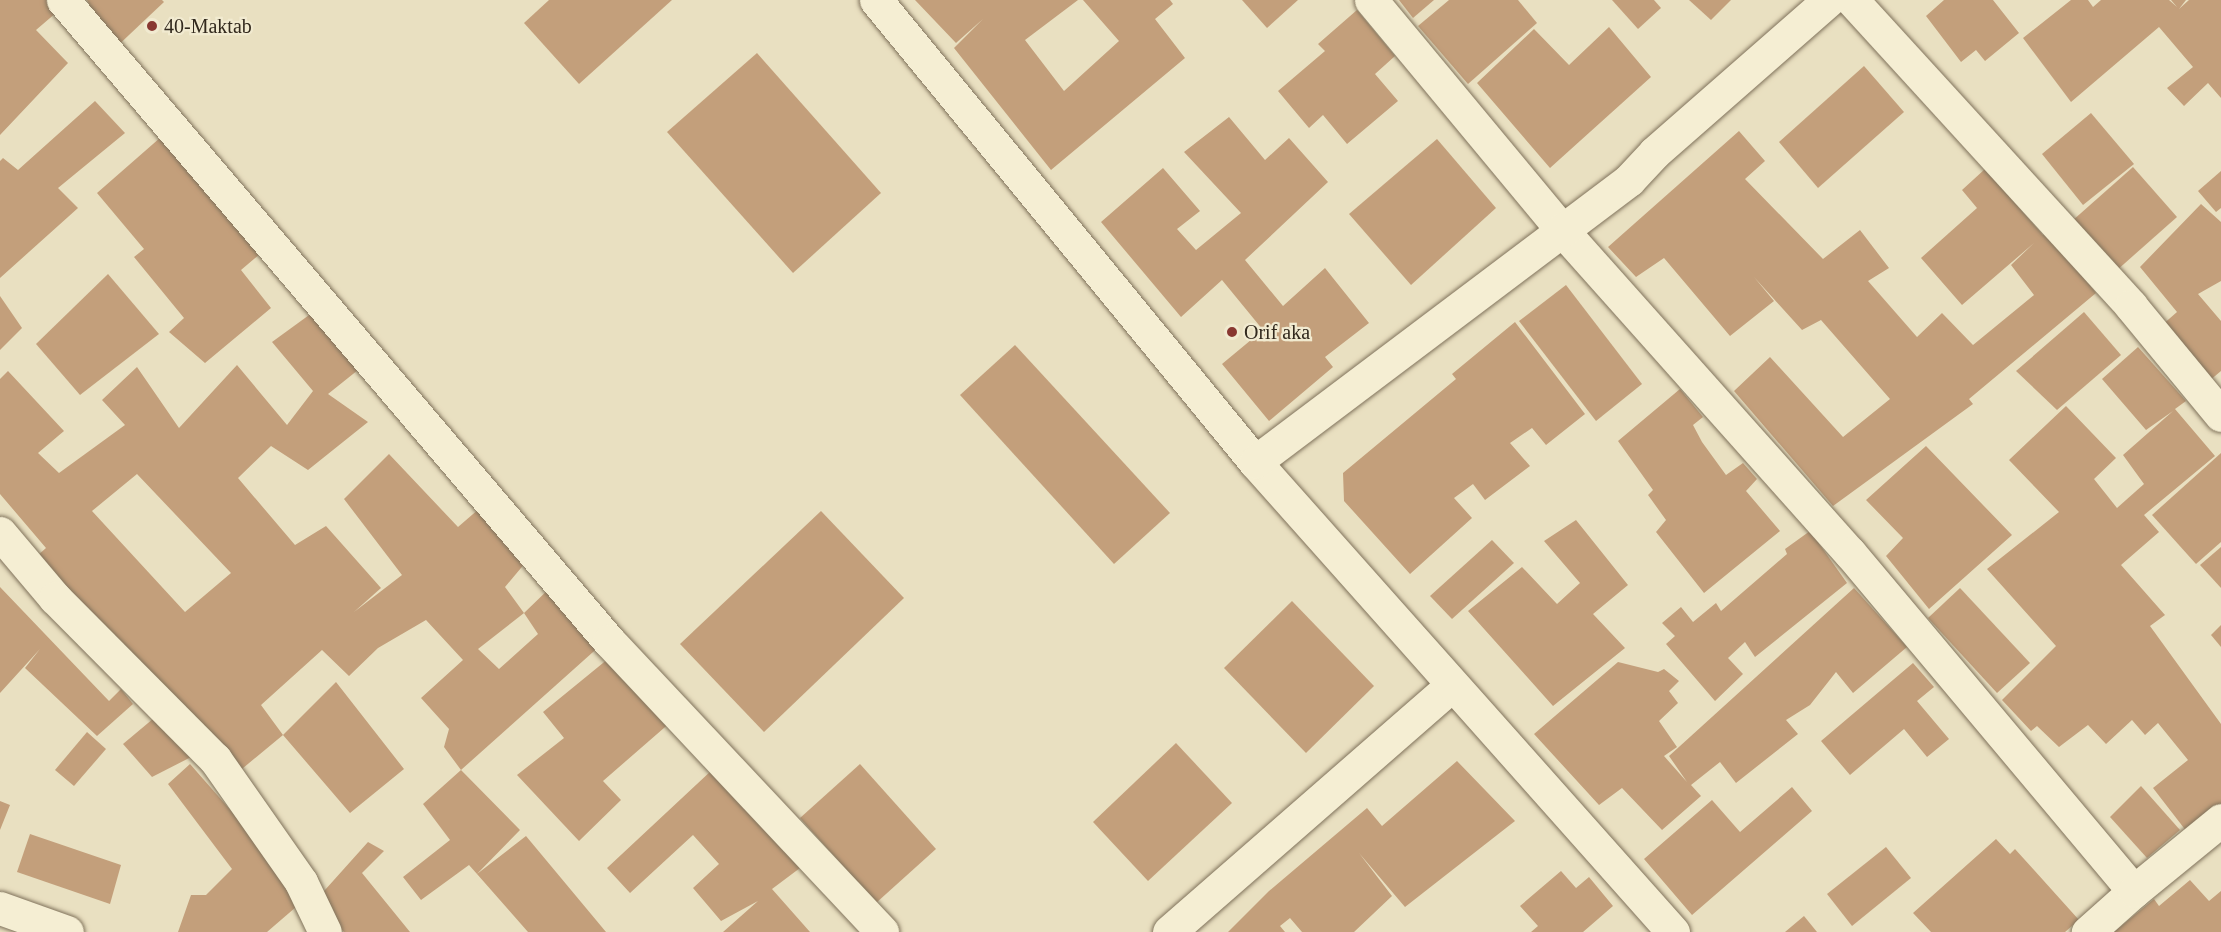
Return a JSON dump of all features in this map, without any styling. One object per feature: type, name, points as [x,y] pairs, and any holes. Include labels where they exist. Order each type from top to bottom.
[{"type":"street","points":[[63,0],[609,641],[882,932]]},
{"type":"street","points":[[876,0],[1255,462],[1451,686],[1673,932]]},
{"type":"street","points":[[1371,0],[1562,231],[1850,552],[2134,891]]},
{"type":"street","points":[[1255,462],[1629,180],[1654,153],[1829,0]]},
{"type":"street","points":[[1852,0],[2131,306],[2221,415]]},
{"type":"street","points":[[0,533],[56,598],[215,759],[301,882],[326,932]]},
{"type":"street","points":[[1180,928],[1451,686]]},
{"type":"street","points":[[2088,932],[2221,820]]},
{"type":"street","points":[[0,908],[67,932]]},
{"type":"building","points":[[0,0],[46,0],[57,12],[36,30],[68,63],[0,135]]},
{"type":"building","points":[[87,0],[162,0],[164,2],[112,51]]},
{"type":"building","points":[[549,0],[672,0],[579,84],[524,23]]},
{"type":"building","points":[[915,0],[1078,0],[1025,40],[1064,91],[1119,41],[1083,0],[1170,0],[1173,4],[1155,19],[1185,58],[1051,170],[954,48],[983,19],[956,43]]},
{"type":"building","points":[[1242,0],[1298,0],[1267,28]]},
{"type":"building","points":[[1399,0],[1434,0],[1413,18]]},
{"type":"building","points":[[1449,0],[1518,0],[1537,23],[1468,84],[1418,26]]},
{"type":"building","points":[[1612,0],[1654,0],[1661,8],[1638,29]]},
{"type":"building","points":[[1689,0],[1731,0],[1711,20]]},
{"type":"building","points":[[1944,0],[1993,0],[2019,33],[1985,61],[1976,50],[1961,62],[1926,16]]},
{"type":"building","points":[[2071,0],[2088,0],[2093,7],[2101,0],[2169,0],[2177,7],[2171,0],[2186,0],[2179,9],[2189,0],[2221,0],[2221,98],[2208,83],[2184,106],[2167,88],[2193,67],[2159,27],[2071,102],[2023,38]]},
{"type":"building","points":[[1357,10],[1395,56],[1375,74],[1398,101],[1347,144],[1323,115],[1309,128],[1278,91],[1325,51],[1318,44]]},
{"type":"building","points":[[1609,27],[1651,77],[1550,168],[1477,83],[1534,29],[1569,65]]},
{"type":"building","points":[[757,53],[881,193],[793,273],[667,132]]},
{"type":"building","points":[[1864,66],[1904,112],[1818,188],[1779,142]]},
{"type":"building","points":[[95,101],[125,133],[58,188],[78,208],[0,278],[0,161],[3,158],[18,170]]},
{"type":"building","points":[[2091,113],[2134,164],[2083,205],[2042,154]]},
{"type":"building","points":[[1229,117],[1265,160],[1289,138],[1328,182],[1245,260],[1283,306],[1325,268],[1369,323],[1325,357],[1333,367],[1269,421],[1222,364],[1263,330],[1222,280],[1181,317],[1101,222],[1163,168],[1200,211],[1177,229],[1196,250],[1241,213],[1184,152]]},
{"type":"building","points":[[1739,131],[1765,161],[1745,179],[1823,259],[1860,230],[1889,268],[1868,281],[1917,337],[1942,313],[1973,345],[2034,295],[2011,265],[2034,243],[1962,305],[1921,258],[1977,208],[1962,190],[1985,169],[2043,235],[2047,232],[2096,293],[1969,399],[1973,404],[1833,506],[1734,391],[1770,357],[1843,437],[1890,399],[1821,320],[1802,330],[1754,277],[1774,301],[1730,336],[1664,258],[1636,277],[1608,247]]},
{"type":"building","points":[[161,137],[260,254],[241,270],[271,308],[205,363],[169,332],[184,318],[134,257],[144,249],[97,193]]},
{"type":"building","points":[[1437,139],[1496,208],[1411,285],[1349,214]]},
{"type":"building","points":[[2133,167],[2177,217],[2116,271],[2072,221]]},
{"type":"building","points":[[2221,171],[2221,208],[2216,212],[2198,191]]},
{"type":"building","points":[[2201,204],[2221,222],[2221,281],[2198,294],[2221,321],[2221,371],[2209,381],[2161,326],[2177,312],[2140,267]]},
{"type":"building","points":[[108,274],[159,334],[80,395],[36,344]]},
{"type":"building","points":[[1566,285],[1642,384],[1596,421],[1519,321]]},
{"type":"building","points":[[0,296],[22,328],[0,350]]},
{"type":"building","points":[[316,310],[363,366],[328,394],[368,422],[308,470],[271,446],[238,478],[295,545],[326,526],[381,588],[354,612],[402,575],[344,499],[389,454],[458,527],[487,502],[531,556],[505,587],[524,613],[553,585],[602,644],[461,770],[444,747],[449,729],[421,698],[463,660],[426,620],[378,648],[349,676],[322,650],[261,705],[283,735],[237,773],[37,556],[46,548],[0,494],[0,379],[8,371],[64,431],[38,453],[59,473],[125,425],[102,400],[137,367],[179,428],[237,365],[287,425],[313,391],[272,342]],"holes":[[[137,474],[231,573],[185,612],[92,511]],[[524,613],[538,634],[499,669],[478,649]]]},
{"type":"building","points":[[2084,312],[2121,355],[2057,410],[2016,371]]},
{"type":"building","points":[[1515,322],[1585,414],[1546,445],[1532,428],[1510,443],[1530,466],[1485,500],[1473,484],[1454,498],[1472,518],[1410,574],[1344,501],[1343,473],[1456,379],[1452,374]]},
{"type":"building","points":[[1015,345],[1170,513],[1114,564],[960,395]]},
{"type":"building","points":[[2138,347],[2186,401],[2175,409],[2215,456],[2144,515],[2159,532],[2121,565],[2165,615],[2150,626],[2221,724],[2221,804],[2187,832],[2153,788],[2188,760],[2158,723],[2145,735],[2132,720],[2106,744],[2088,725],[2059,747],[2037,726],[2031,731],[2002,700],[2056,646],[1987,569],[2059,512],[2009,460],[2066,406],[2116,458],[2094,479],[2117,508],[2144,484],[2123,455],[2173,411],[2146,430],[2102,379]]},
{"type":"building","points":[[1680,389],[1703,417],[1693,425],[1702,442],[1726,475],[1743,463],[1757,479],[1746,491],[1780,531],[1704,593],[1656,532],[1666,520],[1648,495],[1653,490],[1618,441]]},
{"type":"building","points":[[1926,446],[2012,535],[1929,609],[1886,556],[1903,538],[1866,500]]},
{"type":"building","points":[[2221,453],[2221,542],[2196,564],[2152,515]]},
{"type":"building","points":[[821,511],[904,598],[764,732],[680,644]]},
{"type":"building","points":[[1576,520],[1628,585],[1593,614],[1625,648],[1553,706],[1468,611],[1522,567],[1557,604],[1580,583],[1544,541]]},
{"type":"building","points":[[1810,531],[1847,583],[1755,657],[1745,642],[1728,658],[1743,674],[1715,701],[1666,644],[1675,636],[1662,623],[1681,607],[1693,622],[1716,603],[1721,611],[1787,554],[1785,549]]},
{"type":"building","points":[[1492,540],[1514,563],[1452,619],[1430,596]]},
{"type":"building","points":[[2221,547],[2221,588],[2200,565]]},
{"type":"building","points":[[0,587],[109,701],[121,689],[133,704],[97,736],[25,668],[40,649],[0,693]]},
{"type":"building","points":[[1854,588],[1907,647],[1853,693],[1836,672],[1810,705],[1786,720],[1798,734],[1736,783],[1720,762],[1691,785],[1701,796],[1662,830],[1622,788],[1599,805],[1534,734],[1618,662],[1658,672],[1664,669],[1679,681],[1669,691],[1678,703],[1659,721],[1677,747],[1664,756],[1687,782],[1669,756]]},
{"type":"building","points":[[1960,588],[2030,663],[1997,693],[1928,618]]},
{"type":"building","points":[[1292,601],[1374,686],[1306,753],[1224,668]]},
{"type":"building","points":[[2221,625],[2221,647],[2211,635]]},
{"type":"building","points":[[614,654],[672,721],[603,781],[621,800],[579,841],[517,775],[564,738],[543,712]]},
{"type":"building","points":[[1913,663],[1934,687],[1917,701],[1949,739],[1927,757],[1904,729],[1850,775],[1821,741]]},
{"type":"building","points":[[336,682],[404,769],[350,813],[283,735]]},
{"type":"building","points":[[160,713],[197,754],[152,777],[123,744]]},
{"type":"building","points":[[87,732],[106,749],[74,786],[55,770]]},
{"type":"building","points":[[1176,743],[1232,803],[1148,881],[1093,822]]},
{"type":"building","points":[[1457,761],[1515,821],[1405,907],[1359,853],[1392,896],[1354,932],[1302,932],[1290,918],[1280,926],[1285,932],[1228,932],[1269,891],[1367,808],[1382,826]]},
{"type":"building","points":[[190,764],[284,871],[296,907],[267,932],[178,932],[191,895],[206,895],[232,869],[168,784]]},
{"type":"building","points":[[860,764],[936,849],[876,903],[800,818]]},
{"type":"building","points":[[461,770],[520,830],[477,874],[469,865],[421,900],[403,877],[450,840],[423,804]]},
{"type":"building","points":[[712,770],[800,868],[772,889],[810,932],[723,932],[758,901],[721,921],[693,888],[719,864],[693,835],[630,893],[607,868]]},
{"type":"building","points":[[2141,786],[2180,830],[2147,858],[2110,817]]},
{"type":"building","points":[[1792,787],[1812,811],[1692,915],[1644,859],[1712,800],[1740,832]]},
{"type":"building","points":[[0,801],[10,805],[0,830]]},
{"type":"building","points":[[30,834],[121,865],[110,904],[17,872]]},
{"type":"building","points":[[526,836],[606,932],[528,932],[477,874]]},
{"type":"building","points":[[1996,839],[2010,854],[2015,849],[2079,920],[2065,932],[1931,932],[1913,913]]},
{"type":"building","points":[[368,842],[384,851],[362,873],[410,932],[344,932],[316,900]]},
{"type":"building","points":[[1886,847],[1911,878],[1852,926],[1827,894]]},
{"type":"building","points":[[1561,871],[1576,888],[1589,877],[1613,906],[1583,932],[1531,932],[1538,926],[1520,906]]},
{"type":"building","points":[[2190,880],[2209,901],[2221,891],[2221,932],[2114,932],[2154,899],[2159,906]]},
{"type":"building","points":[[1804,916],[1817,932],[1785,932]]},
{"type":"place","name":"40-Maktab","points":[[152,26]]},
{"type":"place","name":"Orif aka","points":[[1232,332]]}]
